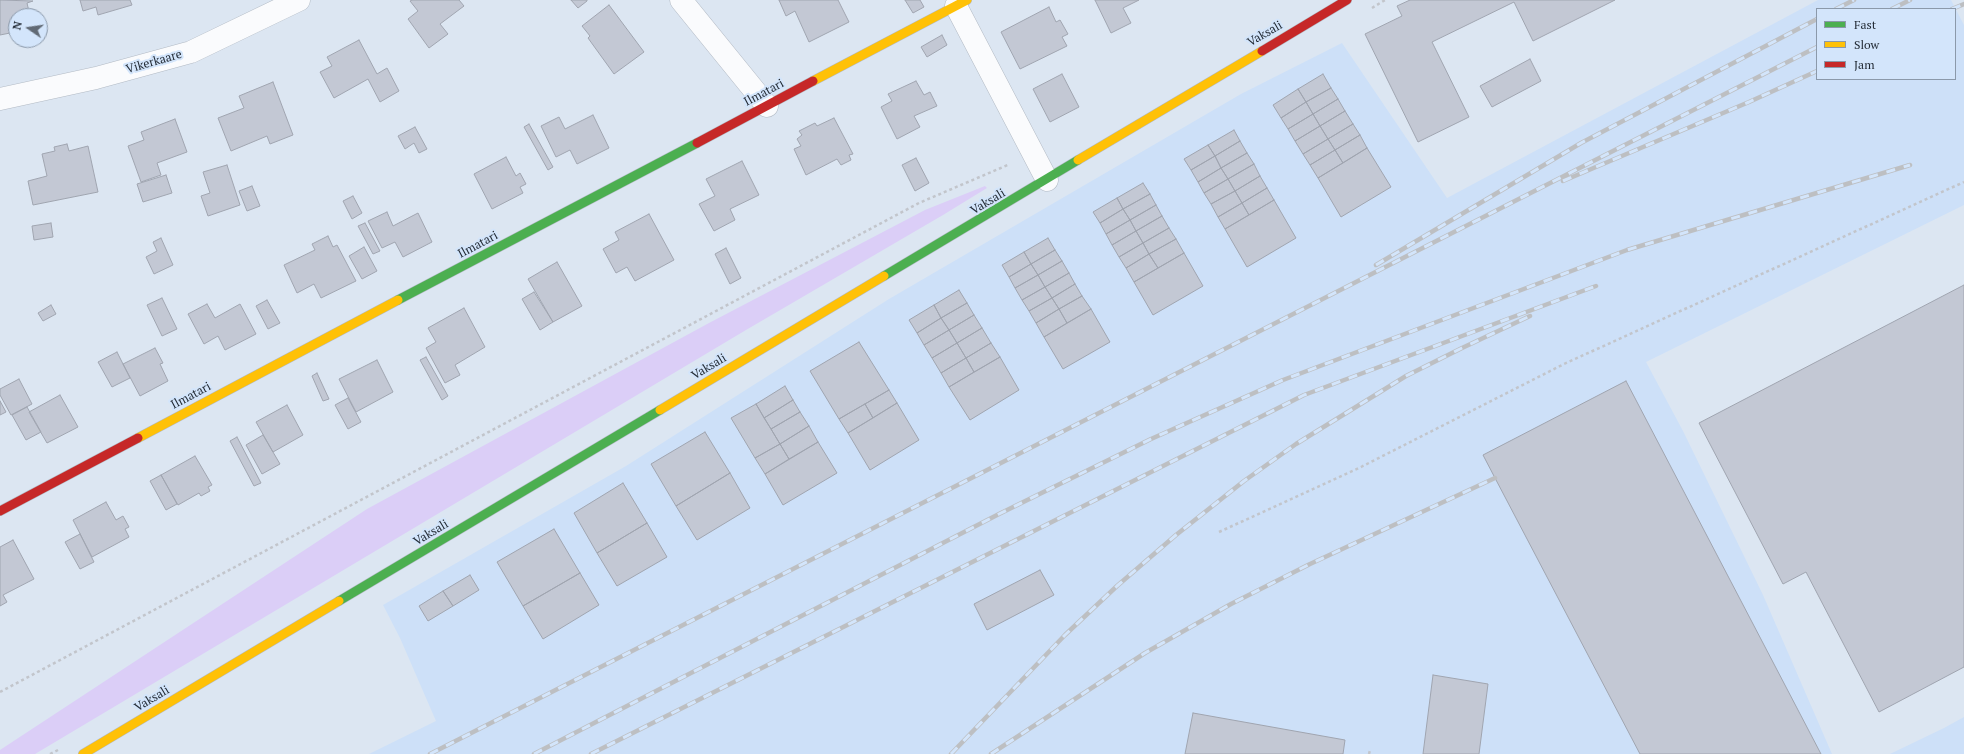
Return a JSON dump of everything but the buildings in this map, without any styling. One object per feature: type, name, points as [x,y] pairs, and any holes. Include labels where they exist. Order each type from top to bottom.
[{"type":"street","name":"Vikerkaare","points":[[0,99],[96,78],[191,52],[299,0]]},
{"type":"street","points":[[681,0],[767,106]]},
{"type":"street","name":"Vaksali","points":[[83,754],[1347,0]]},
{"type":"street","points":[[962,3],[1032,152],[1047,180]]},
{"type":"street","name":"Ilmatari","points":[[0,510],[962,3]]},
{"type":"path","points":[[0,692],[919,204],[1000,170],[1032,152]]},
{"type":"path","points":[[1219,532],[1361,467],[1564,364],[1964,182]]},
{"type":"path","points":[[1369,754],[1370,750]]},
{"type":"shaded area","points":[[1818,0],[1951,0],[1955,8],[1816,8],[1816,80],[1956,80],[1956,10],[1964,25],[1964,205],[1646,362],[1683,431],[1763,595],[1832,754],[369,754],[436,721],[400,638],[383,605],[626,466],[889,299],[1241,94],[1342,43],[1447,198]]},
{"type":"shaded area","points":[[985,186],[987,188],[943,215],[746,330],[35,754],[0,754],[0,750],[367,509],[709,323],[925,210]]},
{"type":"shaded area","points":[[1964,717],[1964,754],[1890,754],[1944,728]]},
{"type":"railway","points":[[1838,8],[1854,0]]},
{"type":"railway","points":[[1894,8],[1910,0]]},
{"type":"railway","points":[[1954,8],[1964,4]]},
{"type":"railway","points":[[1376,265],[1581,143],[1816,20]]},
{"type":"railway","points":[[430,754],[1816,48]]},
{"type":"railway","points":[[1563,181],[1749,102],[1816,71]]},
{"type":"railway","points":[[534,754],[999,514],[1151,439],[1283,380],[1627,250],[1910,165]]},
{"type":"railway","points":[[591,754],[1304,395],[1596,286]]},
{"type":"railway","points":[[951,754],[1065,635],[1117,586],[1176,535],[1244,481],[1296,444],[1406,376],[1530,316]]},
{"type":"railway","points":[[991,754],[1145,653],[1231,604],[1310,564],[1495,478]]},
{"type":"traffic: fast","points":[[398,300],[697,143]]},
{"type":"traffic: fast","points":[[884,276],[1078,160]]},
{"type":"traffic: fast","points":[[339,601],[660,410]]},
{"type":"traffic: slow","points":[[813,81],[967,0]]},
{"type":"traffic: slow","points":[[1078,160],[1262,51]]},
{"type":"traffic: slow","points":[[660,410],[884,276]]},
{"type":"traffic: slow","points":[[138,438],[398,300]]},
{"type":"traffic: slow","points":[[83,754],[339,601]]},
{"type":"traffic: jam","points":[[1262,51],[1347,0]]},
{"type":"traffic: jam","points":[[697,143],[813,81]]},
{"type":"traffic: jam","points":[[0,511],[138,438]]}]
